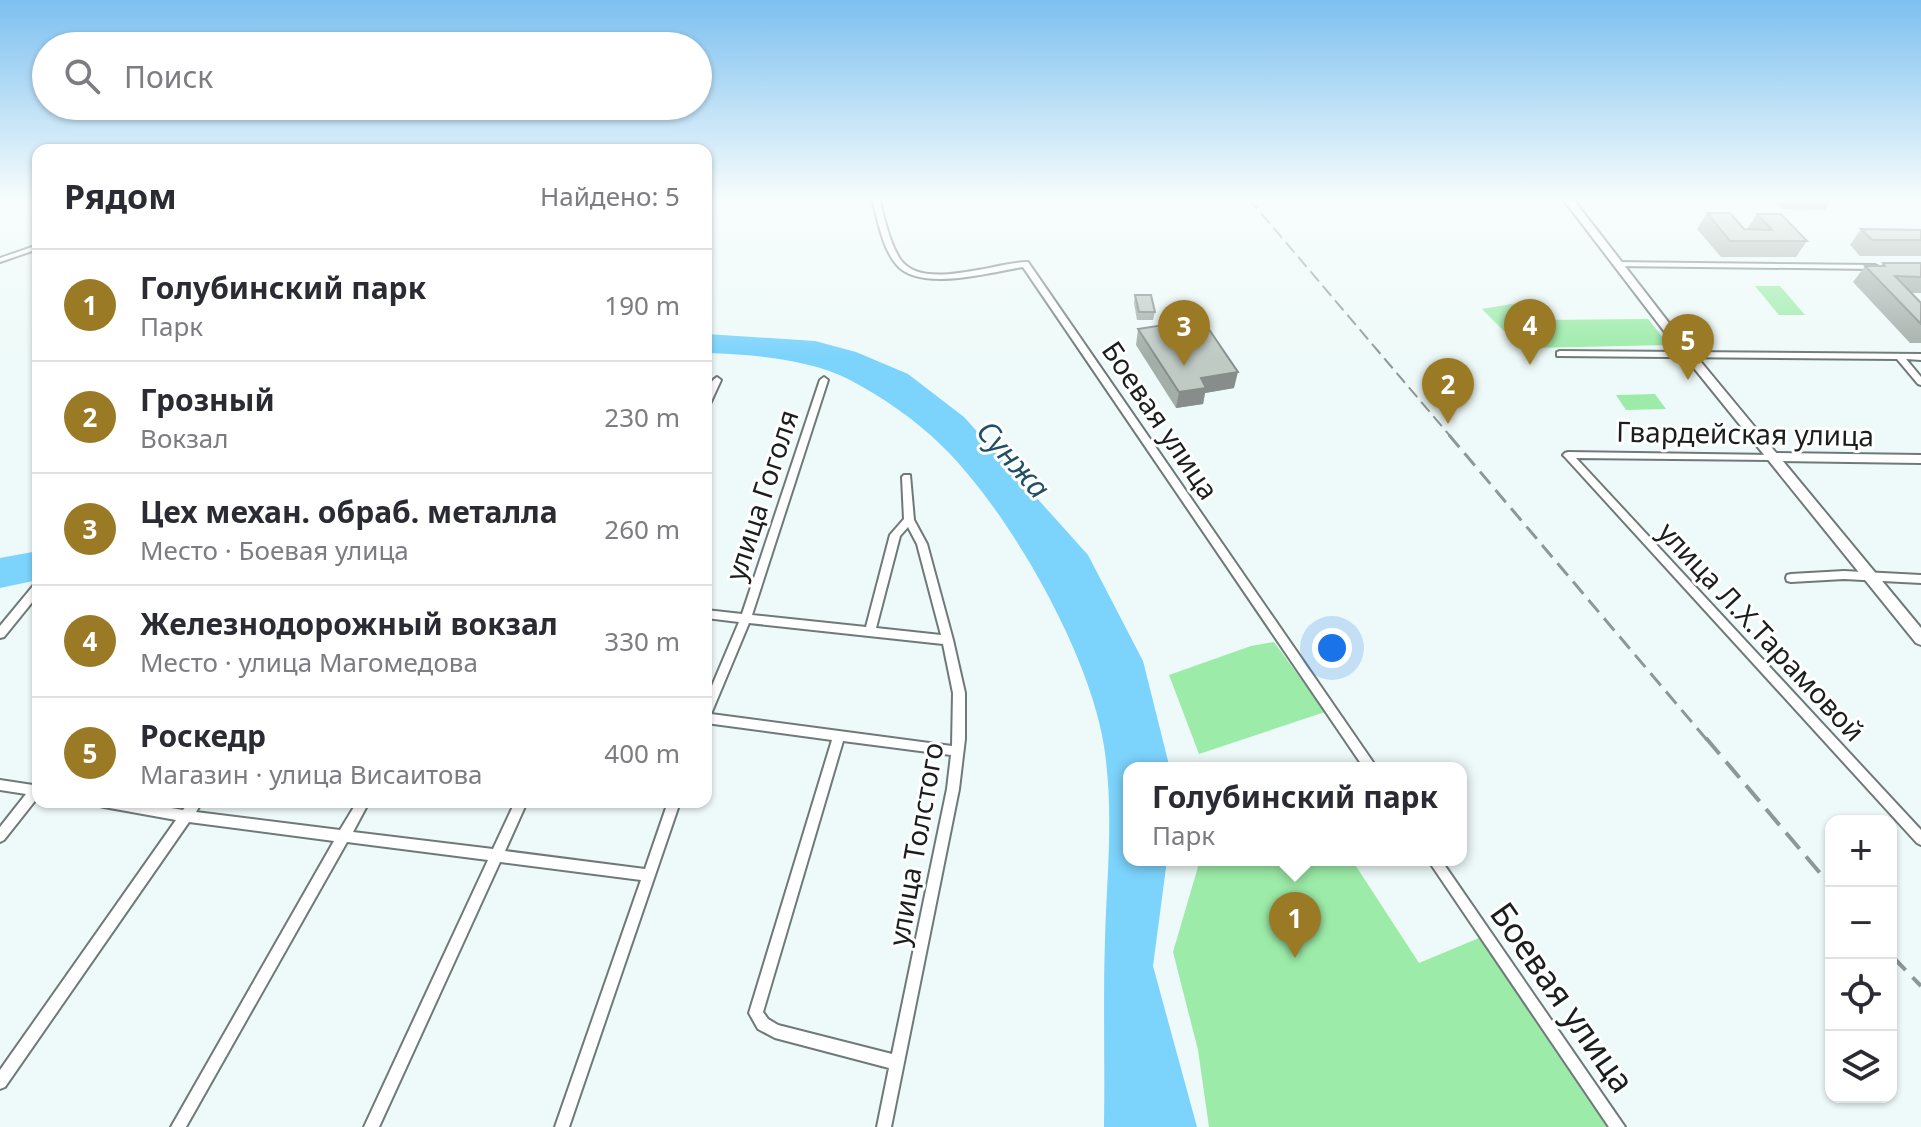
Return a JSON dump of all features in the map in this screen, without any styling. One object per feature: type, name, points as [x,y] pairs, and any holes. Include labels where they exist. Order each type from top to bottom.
[{"type":"main road","points":[[1608,252],[1921,639]]},
{"type":"street","points":[[0,260],[25,252]]},
{"type":"street","name":"Боевая улица","points":[[894,252],[898,262],[912,274],[932,277],[1025,264],[1367,762]]},
{"type":"street","points":[[1617,264],[1880,267]]},
{"type":"street","points":[[1560,354],[1921,357]]},
{"type":"street","points":[[1899,357],[1921,382]]},
{"type":"street","points":[[712,391],[717,380]]},
{"type":"street","name":"улица Гоголя","points":[[712,701],[746,617],[824,380]]},
{"type":"street","name":"Гвардейская улица","points":[[1568,455],[1921,459]]},
{"type":"street","name":"улица Л.Х.Тарамовой","points":[[1568,455],[1921,839]]},
{"type":"street","name":"улица Толстого","points":[[884,1127],[953,789],[959,693],[922,544],[909,520],[907,477]]},
{"type":"street","points":[[870,632],[895,535],[909,520]]},
{"type":"street","points":[[1791,578],[1870,576],[1921,579]]},
{"type":"street","points":[[0,634],[32,595]]},
{"type":"street","points":[[712,614],[948,640]]},
{"type":"street","points":[[712,717],[956,751]]},
{"type":"street","points":[[839,736],[756,1013],[763,1024],[775,1031],[898,1063]]},
{"type":"street","points":[[0,785],[32,789]]},
{"type":"street","points":[[0,836],[32,796]]},
{"type":"street","points":[[139,808],[648,875]]},
{"type":"street","points":[[0,1082],[192,808]]},
{"type":"street","points":[[178,1127],[359,808]]},
{"type":"street","points":[[371,1127],[518,808]]},
{"type":"street","points":[[562,1127],[672,808]]},
{"type":"street","name":"Боевая улица","points":[[1438,866],[1618,1127]]},
{"type":"green space","points":[[1755,286],[1780,286],[1805,315],[1779,315]]},
{"type":"green space","points":[[1524,302],[1541,320],[1648,319],[1669,345],[1530,348],[1518,345],[1482,309]]},
{"type":"green space","points":[[1655,394],[1666,409],[1626,410],[1616,395]]},
{"type":"green space","points":[[1274,642],[1325,712],[1199,754],[1169,675],[1251,646]]},
{"type":"green space","points":[[1198,866],[1356,866],[1419,963],[1479,938],[1608,1127],[1209,1127],[1198,1050],[1173,952]]},
{"type":"water","points":[[712,334],[815,341],[856,352],[908,374],[964,417],[1088,555],[1143,661],[1168,762],[1123,762],[1123,866],[1166,866],[1153,966],[1197,1127],[1104,1127],[1104,963],[1109,818],[1107,770],[1096,709],[1082,669],[1043,586],[994,507],[968,474],[921,427],[885,401],[833,372],[759,356],[712,353]]},
{"type":"water","points":[[32,552],[32,581],[0,588],[0,558]]},
{"type":"building","points":[[1883,263],[1921,263],[1921,277],[1895,276],[1921,303],[1921,324],[1865,266],[1885,266]]},
{"type":"building","points":[[1135,295],[1151,295],[1155,312],[1139,312]]},
{"type":"building","points":[[1202,319],[1238,372],[1201,378],[1206,388],[1179,392],[1138,329]]},
{"type":"railway","points":[[1294,252],[1451,437]]},
{"type":"railway","points":[[1449,435],[1707,740]]},
{"type":"railway","points":[[1706,738],[1825,879]]},
{"type":"railway","points":[[1895,959],[1921,986]]},
{"type":"place","name":"Железнодорожный вокзал","points":[[1530,365]]},
{"type":"place","name":"Цех механ. обраб. металла","points":[[1184,366]]},
{"type":"place","name":"Роскедр","points":[[1688,380]]},
{"type":"place","name":"Грозный","points":[[1448,424]]},
{"type":"place","name":"Голубинский парк","points":[[1295,958]]},
{"type":"water label","name":"Сунжа","points":[[1014,459]]}]
